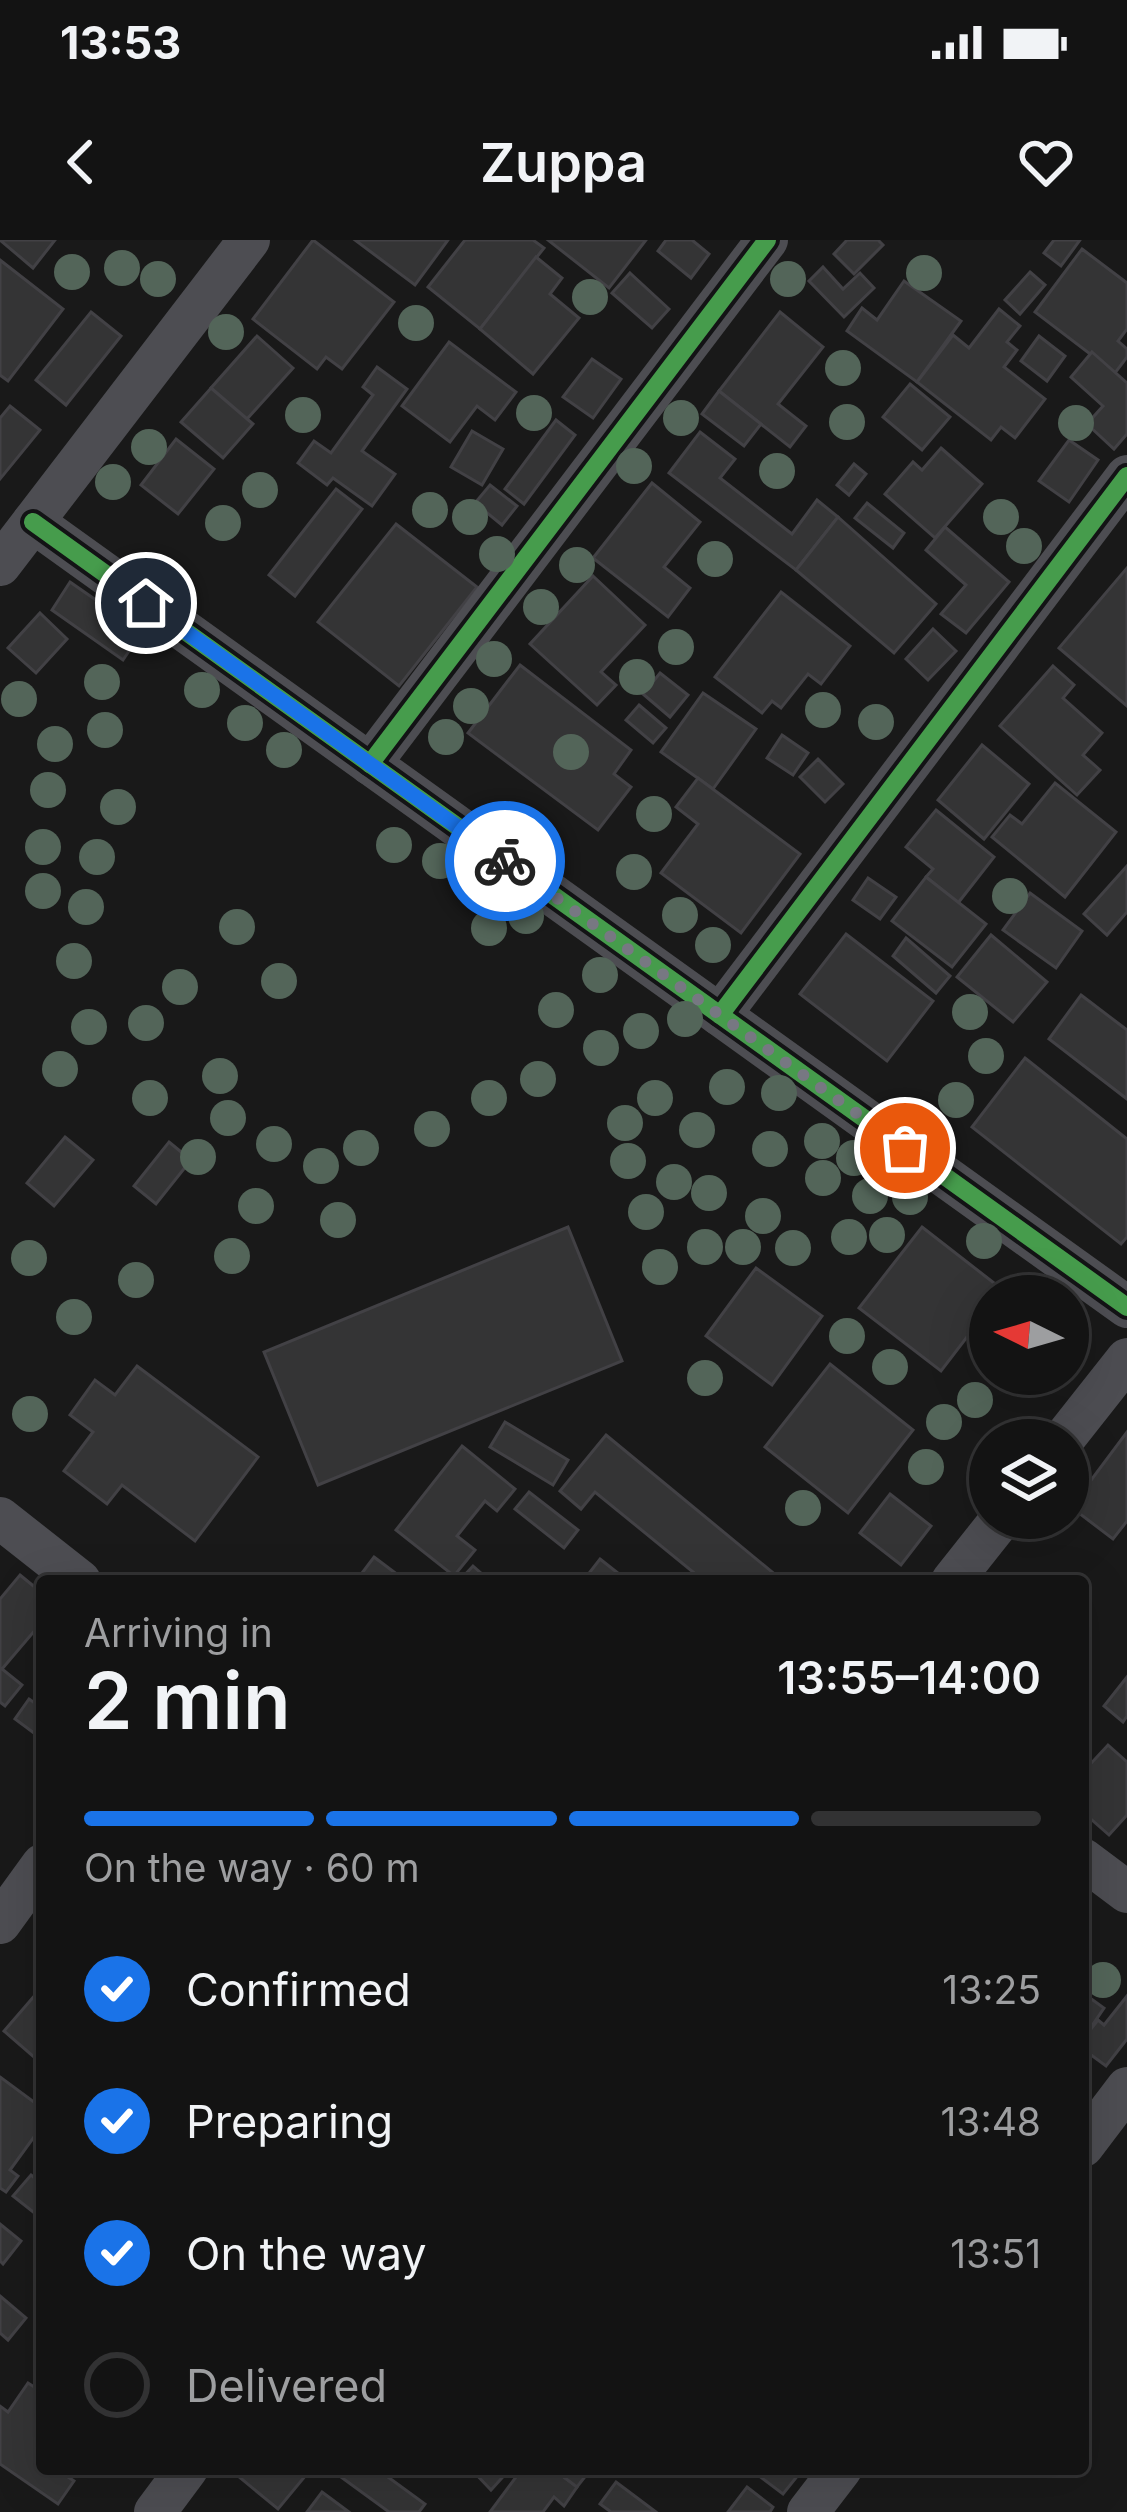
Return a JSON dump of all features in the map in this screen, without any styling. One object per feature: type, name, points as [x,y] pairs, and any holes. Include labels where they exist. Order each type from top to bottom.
[{"type":"street","points":[[0,566],[249,240]]},
{"type":"street","points":[[370,764],[767,240]]},
{"type":"street","points":[[720,1015],[1127,476]]},
{"type":"street","points":[[33,522],[1127,1307]]},
{"type":"street","points":[[1081,1419],[1127,1360]]},
{"type":"street","points":[[0,1518],[72,1575]]},
{"type":"street","points":[[957,1575],[985,1539]]},
{"type":"street","points":[[1089,1864],[1127,1892]]},
{"type":"street","points":[[0,1923],[36,1873]]},
{"type":"street","points":[[1089,2138],[1127,2088]]},
{"type":"street","points":[[155,2512],[183,2475]]},
{"type":"street","points":[[808,2512],[836,2475]]},
{"type":"building","points":[[0,240],[55,240],[33,268]]},
{"type":"building","points":[[313,240],[394,302],[342,369],[326,357],[317,369],[253,319]]},
{"type":"building","points":[[355,240],[448,240],[415,285]]},
{"type":"building","points":[[465,240],[533,240],[544,248],[480,329],[428,287]]},
{"type":"building","points":[[548,240],[646,240],[609,288]]},
{"type":"building","points":[[666,240],[692,240],[709,254],[691,278],[658,251]]},
{"type":"building","points":[[847,240],[878,240],[883,245],[854,274],[834,254]]},
{"type":"building","points":[[1054,240],[1080,240],[1061,266],[1044,253]]},
{"type":"building","points":[[1082,249],[1127,283],[1127,329],[1118,341],[1127,349],[1127,357],[1115,373],[1035,312]]},
{"type":"building","points":[[536,257],[562,278],[550,294],[579,318],[533,374],[480,329]]},
{"type":"building","points":[[0,260],[63,309],[8,381],[0,375]]},
{"type":"building","points":[[823,267],[843,289],[860,273],[874,288],[844,317],[809,281]]},
{"type":"building","points":[[1030,272],[1045,285],[1020,314],[1005,300]]},
{"type":"building","points":[[630,273],[669,309],[652,328],[612,293]]},
{"type":"building","points":[[904,281],[961,321],[917,382],[847,331],[862,308],[877,320]]},
{"type":"building","points":[[999,309],[1020,326],[1007,342],[1017,350],[1004,367],[1045,399],[1015,438],[1001,427],[991,440],[917,382],[953,335],[969,348]]},
{"type":"building","points":[[91,312],[121,336],[66,405],[36,380]]},
{"type":"building","points":[[780,312],[823,347],[778,404],[806,426],[790,447],[719,391]]},
{"type":"building","points":[[257,336],[293,368],[246,420],[211,388]]},
{"type":"building","points":[[1039,336],[1065,356],[1047,381],[1021,361]]},
{"type":"building","points":[[449,342],[516,392],[495,420],[477,406],[450,442],[402,406]]},
{"type":"building","points":[[1092,352],[1127,383],[1127,434],[1114,449],[1087,424],[1103,406],[1071,377]]},
{"type":"building","points":[[592,359],[621,379],[593,418],[563,397]]},
{"type":"building","points":[[377,367],[407,389],[362,451],[395,474],[372,506],[333,478],[327,485],[298,463],[314,441],[331,453],[373,395],[363,387]]},
{"type":"building","points":[[910,384],[950,417],[922,450],[883,417]]},
{"type":"building","points":[[211,388],[253,424],[223,458],[181,422]]},
{"type":"building","points":[[719,391],[761,424],[744,446],[702,414]]},
{"type":"building","points":[[10,406],[40,430],[0,479],[0,418]]},
{"type":"building","points":[[556,420],[575,435],[524,504],[505,489]]},
{"type":"building","points":[[472,431],[503,449],[482,485],[451,467]]},
{"type":"building","points":[[700,432],[735,459],[720,478],[792,534],[817,500],[838,517],[796,570],[669,473]]},
{"type":"building","points":[[176,439],[214,469],[178,514],[141,485]]},
{"type":"building","points":[[1069,440],[1098,460],[1069,502],[1039,481]]},
{"type":"building","points":[[941,448],[982,484],[935,538],[885,494],[913,462],[922,470]]},
{"type":"building","points":[[854,464],[866,474],[849,495],[837,485]]},
{"type":"building","points":[[652,483],[700,522],[664,567],[690,588],[668,617],[593,558]]},
{"type":"building","points":[[490,485],[517,506],[502,525],[475,503]]},
{"type":"building","points":[[336,489],[362,509],[295,596],[269,575]]},
{"type":"building","points":[[867,503],[904,533],[893,548],[855,518]]},
{"type":"building","points":[[838,517],[936,604],[894,653],[796,570]]},
{"type":"building","points":[[396,524],[477,587],[399,686],[318,622]]},
{"type":"building","points":[[945,527],[1009,582],[966,633],[941,614],[966,585],[926,550]]},
{"type":"building","points":[[1127,568],[1127,706],[1059,648]]},
{"type":"building","points":[[593,576],[645,625],[601,672],[616,685],[597,705],[530,644]]},
{"type":"building","points":[[70,582],[142,632],[123,660],[52,610]]},
{"type":"building","points":[[781,592],[850,646],[821,684],[808,674],[781,708],[772,701],[762,713],[715,677]]},
{"type":"building","points":[[40,613],[67,639],[36,673],[8,648]]},
{"type":"building","points":[[933,629],[956,651],[928,680],[906,659]]},
{"type":"building","points":[[520,665],[631,750],[614,774],[631,787],[598,830],[468,733]]},
{"type":"building","points":[[1053,666],[1074,685],[1063,698],[1102,733],[1083,755],[1100,770],[1077,795],[1000,726]]},
{"type":"building","points":[[660,673],[688,695],[670,717],[643,694]]},
{"type":"building","points":[[703,693],[756,729],[713,789],[661,752]]},
{"type":"building","points":[[639,705],[666,728],[653,743],[626,720]]},
{"type":"building","points":[[782,735],[808,753],[793,775],[767,758]]},
{"type":"building","points":[[982,745],[1029,784],[984,839],[938,800]]},
{"type":"building","points":[[818,759],[843,784],[825,802],[800,777]]},
{"type":"building","points":[[698,778],[800,854],[741,933],[661,873],[698,824],[676,807]]},
{"type":"building","points":[[1055,783],[1116,832],[1065,897],[992,837],[1010,815],[1022,824]]},
{"type":"building","points":[[936,810],[994,857],[958,903],[926,877],[933,869],[906,847]]},
{"type":"building","points":[[1127,866],[1127,912],[1107,935],[1084,914]]},
{"type":"building","points":[[926,877],[986,924],[952,967],[892,921]]},
{"type":"building","points":[[868,878],[896,897],[880,919],[853,900]]},
{"type":"building","points":[[1030,893],[1082,931],[1056,968],[1003,930]]},
{"type":"building","points":[[846,934],[933,1001],[887,1061],[800,994]]},
{"type":"building","points":[[991,935],[1047,982],[1013,1022],[957,977]]},
{"type":"building","points":[[906,938],[950,976],[936,993],[893,956]]},
{"type":"building","points":[[1081,995],[1127,1030],[1127,1099],[1049,1039]]},
{"type":"building","points":[[1025,1058],[1127,1139],[1127,1237],[1121,1244],[972,1127]]},
{"type":"building","points":[[65,1137],[93,1160],[54,1206],[27,1183]]},
{"type":"building","points":[[169,1142],[191,1160],[156,1204],[134,1186]]},
{"type":"building","points":[[568,1227],[622,1361],[318,1485],[264,1352]]},
{"type":"building","points":[[922,1227],[984,1275],[969,1275],[969,1334],[941,1371],[859,1308]]},
{"type":"building","points":[[756,1268],[822,1316],[772,1385],[706,1336]]},
{"type":"building","points":[[830,1364],[913,1430],[848,1513],[765,1447]]},
{"type":"building","points":[[137,1366],[258,1457],[195,1541],[122,1485],[107,1504],[64,1471],[93,1432],[70,1415],[95,1380],[115,1395]]},
{"type":"building","points":[[505,1422],[568,1460],[553,1485],[490,1447]]},
{"type":"building","points":[[1127,1432],[1127,1521],[1113,1539],[1089,1521],[1089,1483]]},
{"type":"building","points":[[606,1435],[776,1575],[697,1575],[595,1492],[581,1509],[560,1491]]},
{"type":"building","points":[[462,1446],[515,1489],[497,1511],[485,1501],[457,1536],[475,1550],[455,1575],[396,1530]]},
{"type":"building","points":[[529,1492],[578,1530],[564,1548],[515,1509]]},
{"type":"building","points":[[890,1494],[931,1526],[901,1565],[860,1533]]},
{"type":"building","points":[[374,1557],[398,1575],[360,1575]]},
{"type":"building","points":[[600,1559],[620,1575],[588,1575]]},
{"type":"building","points":[[20,1575],[36,1588],[36,1629],[2,1669],[22,1685],[5,1706],[0,1702],[0,1599]]},
{"type":"building","points":[[1127,1677],[1127,1716],[1123,1722],[1104,1706]]},
{"type":"building","points":[[29,1699],[36,1704],[36,1735],[15,1719]]},
{"type":"building","points":[[1108,1745],[1127,1762],[1127,1815],[1109,1835],[1089,1817],[1089,1766]]},
{"type":"building","points":[[36,1994],[36,2059],[4,2031]]},
{"type":"building","points":[[1127,1996],[1127,2039],[1106,2066],[1089,2053],[1089,2031],[1098,2020],[1104,2025]]},
{"type":"building","points":[[1089,1997],[1104,2008],[1089,2030]]},
{"type":"building","points":[[0,2077],[36,2104],[36,2134],[10,2170],[18,2176],[6,2192],[0,2188]]},
{"type":"building","points":[[31,2175],[36,2179],[36,2214],[13,2196]]},
{"type":"building","points":[[0,2224],[21,2241],[3,2264],[0,2261]]},
{"type":"building","points":[[0,2296],[26,2318],[8,2340],[0,2333]]},
{"type":"building","points":[[28,2383],[36,2388],[36,2475],[65,2475],[74,2481],[58,2504],[0,2464],[0,2406],[8,2412]]},
{"type":"building","points":[[239,2475],[306,2475],[278,2509]]},
{"type":"building","points":[[338,2475],[385,2475],[425,2504],[419,2512],[389,2512]]},
{"type":"building","points":[[477,2475],[505,2475],[491,2490]]},
{"type":"building","points":[[518,2475],[561,2475],[577,2487],[564,2506],[554,2497],[543,2512],[490,2512]]},
{"type":"building","points":[[561,2475],[586,2475],[577,2487]]},
{"type":"building","points":[[758,2475],[798,2475],[783,2494]]},
{"type":"building","points":[[616,2482],[656,2512],[611,2512],[600,2504]]},
{"type":"building","points":[[747,2487],[773,2507],[770,2512],[728,2512]]},
{"type":"building","points":[[322,2492],[349,2512],[307,2512]]},
{"type":"cycle path","points":[[370,764],[767,240]]},
{"type":"cycle path","points":[[720,1015],[1127,476]]},
{"type":"cycle path","points":[[33,522],[1127,1307]]},
{"type":"way so far","points":[[505,861],[905,1148]]},
{"type":"route","points":[[146,603],[505,861]]}]
